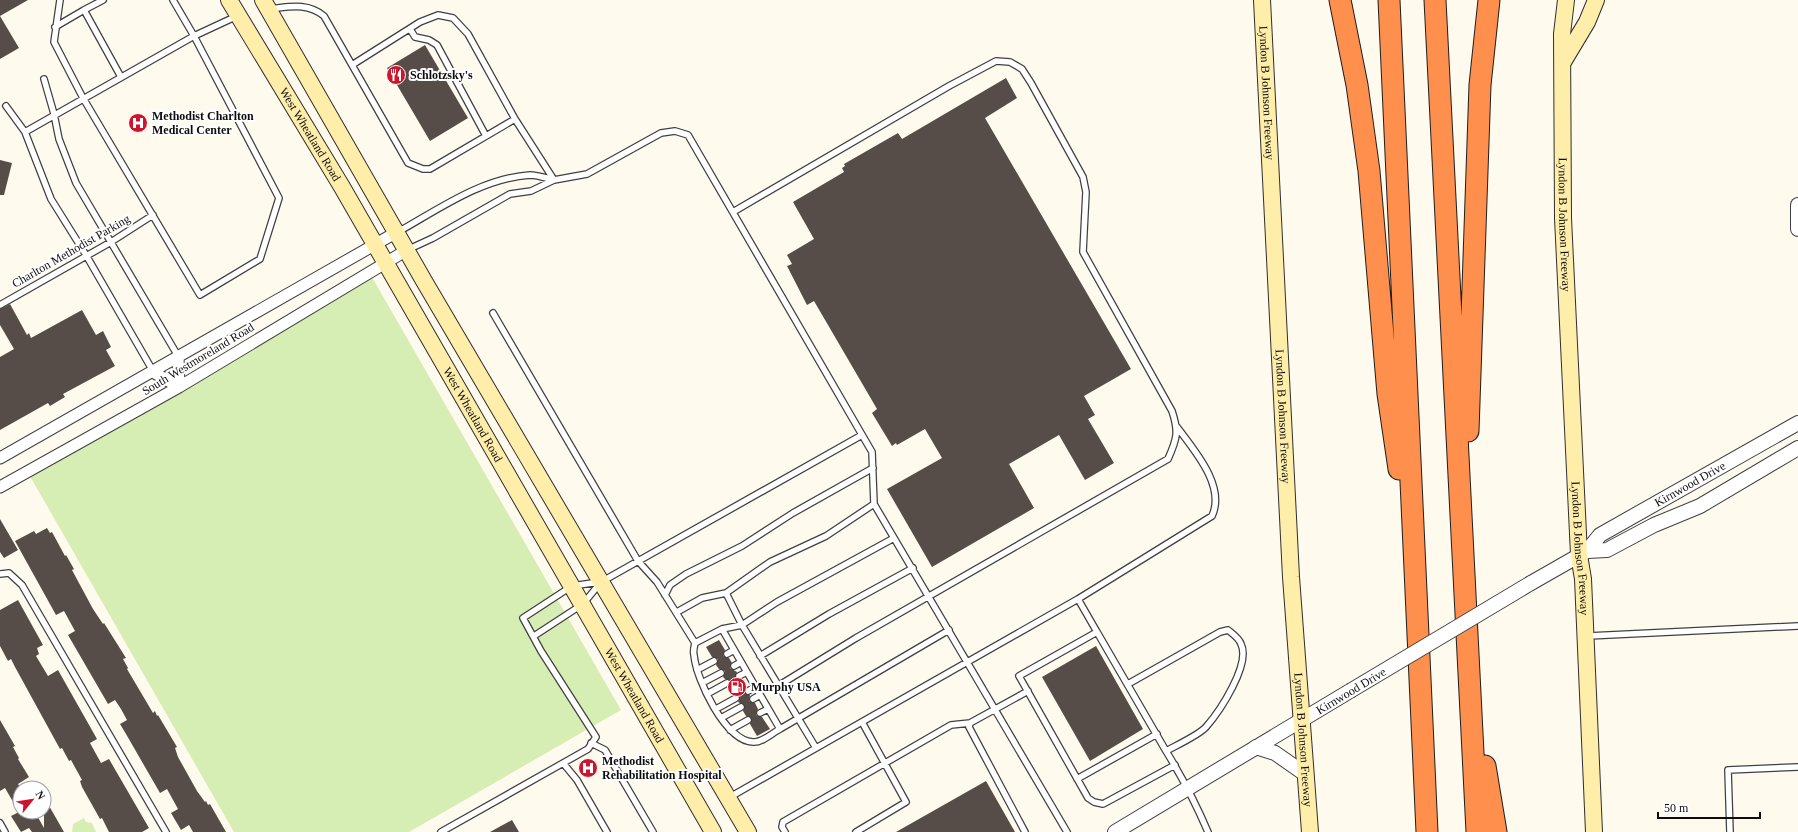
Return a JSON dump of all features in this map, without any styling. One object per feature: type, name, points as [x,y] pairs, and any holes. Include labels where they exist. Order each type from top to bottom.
[{"type":"highway","points":[[1340,0],[1357,85],[1369,171],[1388,394],[1414,579]]},
{"type":"highway","points":[[1389,0],[1406,338],[1414,579],[1427,832]]},
{"type":"highway","points":[[1435,0],[1477,832]]},
{"type":"highway","points":[[1462,550],[1471,371],[1471,309],[1480,85],[1489,0]]},
{"type":"highway","points":[[1469,663],[1496,832]]},
{"type":"main road","name":"West Wheatland Road","points":[[229,0],[375,245],[713,832]]},
{"type":"main road","name":"Lyndon B Johnson Freeway","points":[[1262,0],[1291,584],[1300,721],[1310,832]]},
{"type":"main road","name":"Lyndon B Johnson Freeway","points":[[1566,0],[1562,34],[1563,218],[1583,553],[1594,832]]},
{"type":"main road","points":[[1563,64],[1587,22],[1596,0]]},
{"type":"main road","points":[[266,4],[407,250],[748,832]]},
{"type":"street","points":[[1798,205],[1798,229]]},
{"type":"street","name":"South Westmoreland Road","points":[[0,458],[397,232]]},
{"type":"street","name":"South Westmoreland Road","points":[[0,487],[179,387],[407,250]]},
{"type":"street","points":[[178,356],[179,387]]},
{"type":"street","points":[[153,372],[179,387]]},
{"type":"street","name":"Kirnwood Drive","points":[[1115,832],[1583,553],[1600,535],[1798,423]]},
{"type":"street","name":"Kirnwood Drive","points":[[1583,553],[1607,550],[1654,525],[1700,506],[1798,448]]},
{"type":"street","points":[[1256,748],[1276,753],[1305,774]]},
{"type":"lane","points":[[60,0],[54,42],[84,98],[200,295],[260,260],[279,198],[194,36],[173,0]]},
{"type":"lane","points":[[55,28],[103,0]]},
{"type":"lane","points":[[266,4],[300,6],[316,10],[324,16],[408,163],[423,169],[430,169],[515,119]]},
{"type":"lane","points":[[84,10],[121,77]]},
{"type":"lane","points":[[352,65],[410,29],[438,15],[453,18],[468,34],[515,119],[554,180]]},
{"type":"lane","points":[[25,132],[54,114],[194,36],[238,16]]},
{"type":"lane","points":[[410,29],[415,37],[429,40],[437,45],[486,136]]},
{"type":"lane","points":[[728,798],[1078,599],[1212,516],[1217,506],[1216,498],[1205,464],[1177,427],[1172,411],[1083,252],[1086,192],[1083,177],[1022,69],[1010,62],[996,61],[949,86],[733,212]]},
{"type":"lane","points":[[44,79],[54,114],[59,139],[76,183],[178,356]]},
{"type":"lane","points":[[6,106],[25,132],[51,199],[86,255],[153,372]]},
{"type":"lane","points":[[407,250],[433,238],[510,194],[531,191],[554,180],[587,174],[660,133],[675,130],[688,135],[872,452],[874,504],[1067,832]]},
{"type":"lane","points":[[397,232],[483,186],[510,178],[532,175],[554,180]]},
{"type":"lane","name":"Charlton Methodist Parking","points":[[0,305],[111,242],[153,215]]},
{"type":"lane","points":[[493,313],[638,561],[677,612],[695,643],[693,654],[697,670],[707,694],[730,730],[742,739],[752,742],[759,741],[949,630]]},
{"type":"lane","points":[[778,686],[929,596],[1168,459],[1175,443],[1177,427]]},
{"type":"lane","points":[[534,636],[583,604],[601,582],[862,436]]},
{"type":"lane","points":[[665,595],[670,585],[686,574],[742,546],[793,513],[873,468]]},
{"type":"lane","points":[[677,612],[702,598],[726,593],[770,562],[826,536],[874,504]]},
{"type":"lane","points":[[695,643],[722,629],[742,625],[777,602],[894,538]]},
{"type":"lane","points":[[760,656],[829,614],[913,568]]},
{"type":"lane","points":[[0,574],[9,573],[22,585],[166,832]]},
{"type":"lane","points":[[441,832],[588,749],[596,737],[541,651],[523,618],[572,586],[601,582]]},
{"type":"lane","points":[[726,593],[742,625],[816,748]]},
{"type":"lane","points":[[1078,599],[1188,788],[1208,832]]},
{"type":"lane","points":[[1586,636],[1798,626]]},
{"type":"lane","points":[[722,629],[780,729]]},
{"type":"lane","points":[[1128,684],[1220,632],[1228,630],[1241,643],[1244,652],[1241,668],[1235,684],[1206,728],[1166,751]]},
{"type":"lane","points":[[1097,632],[1019,676],[1088,798],[1094,802],[1103,804],[1175,765]]},
{"type":"lane","points":[[727,654],[734,650]]},
{"type":"lane","points":[[697,670],[714,661]]},
{"type":"lane","points":[[734,666],[741,662]]},
{"type":"lane","points":[[740,676],[747,672]]},
{"type":"lane","points":[[702,683],[721,673]]},
{"type":"lane","points":[[707,694],[727,683]]},
{"type":"lane","points":[[748,691],[755,687]]},
{"type":"lane","points":[[785,832],[782,827],[783,822],[951,725],[970,723],[995,708],[1028,692]]},
{"type":"lane","points":[[753,699],[760,695]]},
{"type":"lane","points":[[716,709],[736,698]]},
{"type":"lane","points":[[721,718],[741,707]]},
{"type":"lane","points":[[760,713],[768,708]]},
{"type":"lane","points":[[730,730],[748,720]]},
{"type":"lane","points":[[856,832],[906,802],[862,722]]},
{"type":"lane","points":[[970,723],[969,727],[1025,832]]},
{"type":"lane","points":[[1077,779],[1157,734]]},
{"type":"lane","points":[[591,743],[605,750],[653,832]]},
{"type":"lane","points":[[563,763],[577,780],[607,832]]},
{"type":"lane","points":[[1730,832],[1728,770],[1798,766]]},
{"type":"lane","points":[[0,824],[5,832]]},
{"type":"green space","points":[[369,272],[621,710],[409,832],[234,832],[27,471]]},
{"type":"green space","points":[[84,818],[86,822],[92,823],[96,832],[72,832],[73,824]]},
{"type":"building","points":[[0,0],[28,0],[0,16]]},
{"type":"building","points":[[0,16],[19,48],[0,59]]},
{"type":"building","points":[[425,45],[468,118],[430,141],[387,68]]},
{"type":"building","points":[[1006,78],[1017,98],[985,118],[1131,369],[1084,396],[1095,415],[1088,419],[1114,463],[1085,480],[1059,435],[1009,464],[1034,508],[932,567],[887,489],[942,458],[925,429],[897,445],[896,443],[892,446],[872,413],[877,409],[814,301],[807,305],[787,266],[792,264],[787,255],[814,239],[793,202],[844,172],[842,168],[845,166],[844,164],[898,133],[902,139]]},
{"type":"building","points":[[0,160],[12,163],[4,195],[0,195]]},
{"type":"building","points":[[10,304],[27,335],[29,333],[31,338],[82,310],[96,335],[103,331],[111,347],[106,350],[115,366],[63,394],[65,397],[50,406],[48,403],[0,430],[0,357],[14,349],[0,325],[0,309]]},
{"type":"building","points":[[0,519],[18,550],[4,558],[0,552]]},
{"type":"building","points":[[47,528],[50,533],[52,532],[74,569],[72,570],[93,609],[103,624],[104,623],[126,658],[123,659],[128,668],[127,669],[153,713],[155,711],[157,716],[158,715],[177,747],[175,748],[178,757],[197,791],[208,805],[210,804],[226,832],[193,832],[189,825],[181,830],[171,813],[178,809],[167,789],[160,793],[120,724],[127,720],[121,709],[115,700],[108,704],[68,635],[75,631],[64,611],[56,615],[15,541],[34,531],[36,534]]},
{"type":"building","points":[[18,600],[43,645],[37,648],[39,654],[36,656],[48,676],[58,670],[97,739],[90,743],[101,763],[109,759],[149,828],[142,832],[109,832],[102,818],[100,819],[82,787],[80,781],[82,780],[71,760],[69,761],[62,748],[60,749],[11,659],[8,661],[0,646],[0,610]]},
{"type":"building","name":"Murphy USA","points":[[719,640],[725,650],[723,656],[729,658],[732,663],[730,668],[737,672],[735,678],[741,680],[746,687],[744,693],[750,695],[749,701],[755,703],[758,709],[756,715],[762,717],[770,729],[757,736],[750,724],[751,718],[746,716],[743,711],[744,705],[738,702],[740,698],[739,696],[733,695],[729,687],[730,681],[723,677],[725,671],[719,669],[716,665],[718,659],[712,657],[706,647]]},
{"type":"building","points":[[1096,646],[1143,729],[1090,761],[1042,677]]},
{"type":"building","points":[[0,720],[15,746],[13,747],[19,758],[18,759],[29,777],[24,780],[12,780],[12,800],[5,788],[0,791]]},
{"type":"building","points":[[986,781],[1015,832],[896,832]]},
{"type":"building","points":[[52,811],[64,832],[32,832],[29,828],[21,832],[14,820],[40,820],[44,828],[44,820],[52,820]]},
{"type":"building","points":[[512,820],[519,832],[490,832]]},
{"type":"place","name":"Schlotzsky's","points":[[396,75]]},
{"type":"place","name":"Methodist Charlton Medical Center","points":[[138,123]]},
{"type":"place","name":"Murphy USA","points":[[737,687]]},
{"type":"place","name":"Methodist Rehabilitation Hospital","points":[[588,768]]}]
